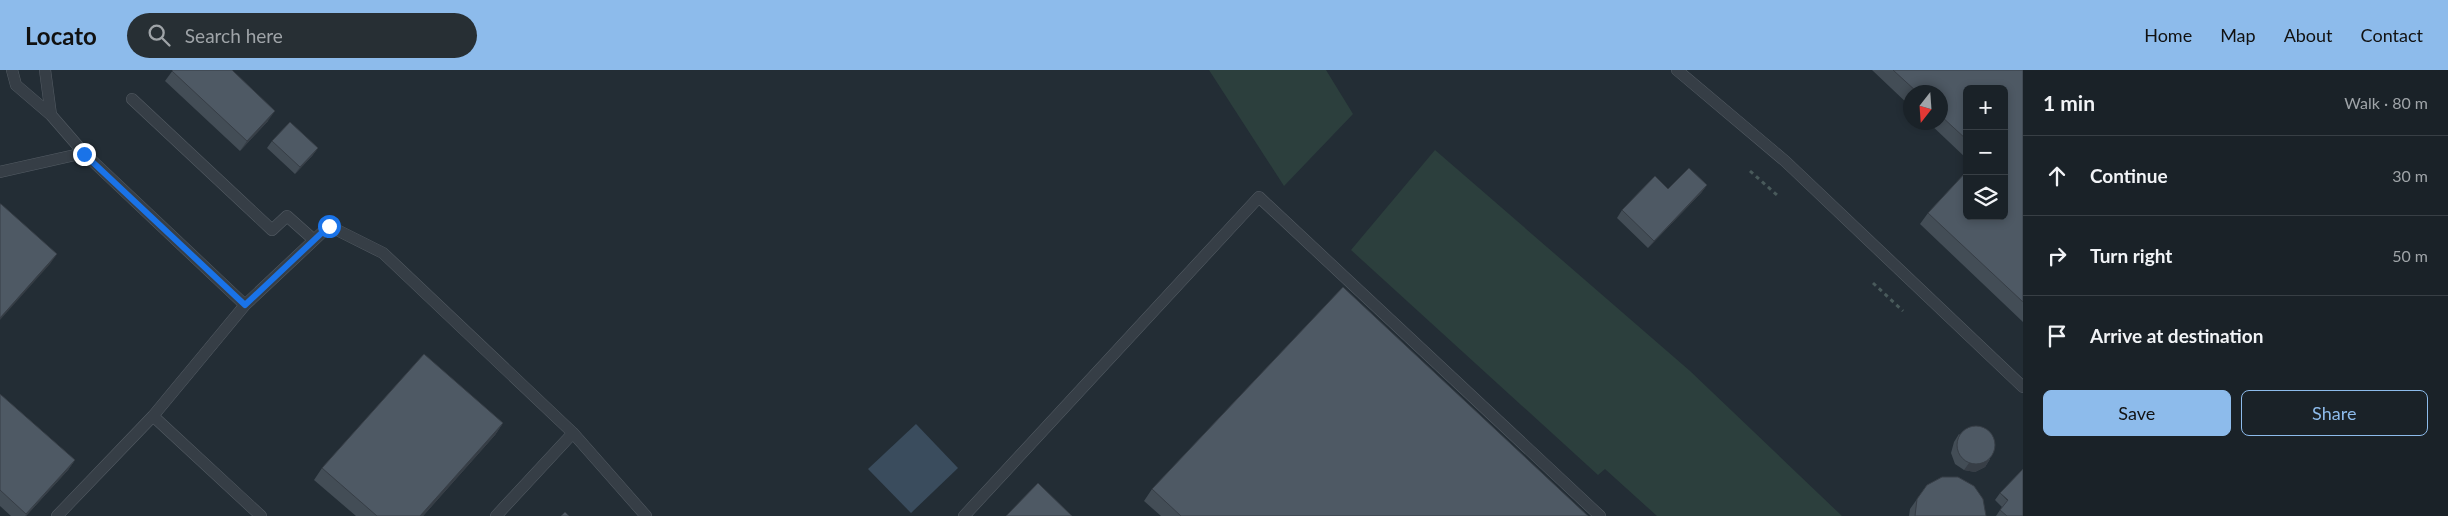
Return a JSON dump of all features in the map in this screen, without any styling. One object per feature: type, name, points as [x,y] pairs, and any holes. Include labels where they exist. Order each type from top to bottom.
[{"type":"lane","points":[[12,70],[16,84],[51,115],[84,154],[245,305]]},
{"type":"lane","points":[[45,70],[51,115]]},
{"type":"lane","points":[[1677,70],[1785,161],[2023,387]]},
{"type":"lane","points":[[132,99],[272,230],[287,216],[314,240]]},
{"type":"lane","points":[[0,172],[84,154]]},
{"type":"lane","points":[[964,516],[1259,197],[1600,516]]},
{"type":"lane","points":[[57,516],[153,416],[245,305],[329,226],[383,253],[573,433],[646,516]]},
{"type":"lane","points":[[153,416],[262,516]]},
{"type":"lane","points":[[496,516],[573,433]]},
{"type":"path","points":[[1750,170],[1778,195]]},
{"type":"path","points":[[1872,283],[1903,311]]},
{"type":"green space","points":[[1209,70],[1326,70],[1353,114],[1284,186]]},
{"type":"green space","points":[[1435,150],[1690,371],[1842,516],[1657,516],[1605,469],[1598,475],[1351,250]]},
{"type":"water","points":[[916,424],[958,468],[911,513],[868,469]]},
{"type":"building","points":[[173,70],[232,70],[275,111],[247,141]]},
{"type":"building","points":[[1893,70],[2023,70],[2023,302],[1928,213],[1963,175],[1963,220],[2008,220],[2008,85],[1963,85],[1963,136],[1948,122],[1948,85],[1909,85]]},
{"type":"building","points":[[290,122],[318,148],[300,167],[272,141]]},
{"type":"building","points":[[1689,168],[1707,185],[1654,241],[1622,210],[1655,176],[1668,189]]},
{"type":"building","points":[[0,204],[57,254],[0,318]]},
{"type":"building","points":[[1343,287],[1588,516],[1181,516],[1152,489]]},
{"type":"building","points":[[424,354],[503,423],[420,516],[377,516],[322,468]]},
{"type":"building","points":[[0,394],[75,460],[26,514],[0,490]]},
{"type":"building","points":[[1976,426],[1990,431],[1995,445],[1990,459],[1976,464],[1962,459],[1957,445],[1962,431]]},
{"type":"building","points":[[2023,469],[2023,516],[2007,516],[2000,510],[2008,500],[2000,493]]},
{"type":"building","points":[[1942,477],[1958,477],[1974,486],[1983,499],[1986,516],[1915,516],[1917,499],[1927,485]]},
{"type":"building","points":[[1038,483],[1072,516],[1006,516]]},
{"type":"building","points":[[565,512],[569,516],[561,516]]},
{"type":"route","points":[[84,154],[245,305],[329,226]]}]
